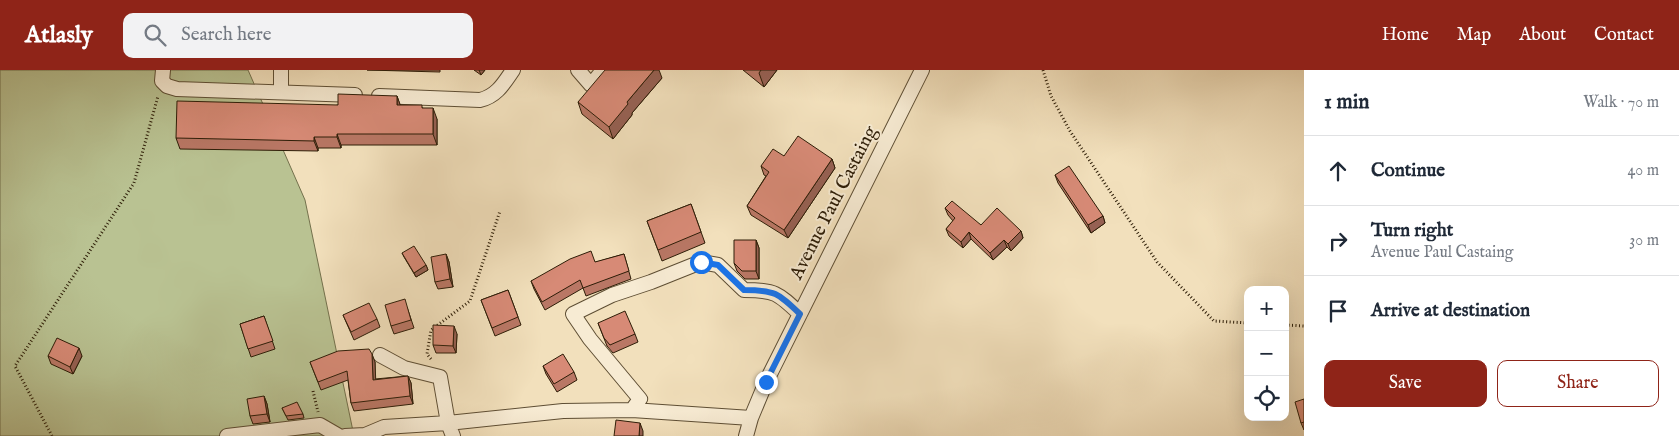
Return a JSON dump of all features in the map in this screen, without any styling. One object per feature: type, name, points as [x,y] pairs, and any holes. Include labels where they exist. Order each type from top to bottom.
[{"type":"street","points":[[281,70],[281,92]]},
{"type":"street","points":[[162,76],[168,86],[177,89],[480,100],[490,98],[497,92],[513,70]]},
{"type":"street","points":[[578,70],[591,86],[603,70]]},
{"type":"street","name":"Avenue Paul Castaing","points":[[746,436],[751,418],[766,382],[922,70]]},
{"type":"street","points":[[632,410],[640,399],[590,339],[573,314],[612,295],[701,262],[718,265],[744,290],[765,290],[781,296],[800,314]]},
{"type":"street","points":[[380,354],[404,368],[440,377],[451,430]]},
{"type":"street","points":[[345,436],[365,435],[384,427],[451,430],[563,411],[632,410],[751,418]]},
{"type":"street","points":[[227,436],[320,425],[340,436]]},
{"type":"path","points":[[1043,70],[1051,96],[1070,130],[1157,262],[1214,321],[1244,323]]},
{"type":"path","points":[[52,436],[15,366],[134,183],[162,76]]},
{"type":"path","points":[[440,377],[427,354],[430,330],[470,302],[500,211]]},
{"type":"path","points":[[1289,325],[1304,326]]},
{"type":"path","points":[[313,390],[320,425]]},
{"type":"green space","points":[[0,70],[248,70],[305,200],[354,436],[0,436]]},
{"type":"building","points":[[605,70],[654,70],[609,127],[578,102]]},
{"type":"building","points":[[338,94],[397,96],[397,105],[422,105],[422,108],[433,108],[433,134],[337,134],[337,137],[314,137],[314,141],[176,138],[177,101],[338,105]]},
{"type":"building","points":[[798,136],[832,159],[784,230],[747,206],[769,172],[761,166],[773,149],[784,156]]},
{"type":"building","points":[[1069,166],[1103,216],[1088,225],[1055,175]]},
{"type":"building","points":[[952,201],[981,225],[997,208],[1021,231],[1008,244],[1004,240],[990,253],[969,232],[961,242],[946,229],[955,218],[945,208]]},
{"type":"building","points":[[691,204],[701,232],[658,250],[647,221]]},
{"type":"building","points":[[734,240],[756,240],[756,271],[742,271],[734,263]]},
{"type":"building","points":[[414,246],[426,265],[414,273],[402,253]]},
{"type":"building","points":[[591,251],[595,262],[624,254],[629,271],[583,288],[580,280],[542,302],[531,281],[570,259]]},
{"type":"building","points":[[446,254],[450,279],[435,282],[431,257]]},
{"type":"building","points":[[508,290],[518,317],[492,328],[481,300]]},
{"type":"building","points":[[405,299],[411,320],[391,326],[385,305]]},
{"type":"building","points":[[369,303],[377,319],[351,332],[343,315]]},
{"type":"building","points":[[625,311],[635,334],[610,345],[604,338],[598,323]]},
{"type":"building","points":[[264,316],[273,341],[248,349],[240,324]]},
{"type":"building","points":[[433,325],[454,326],[453,346],[433,345]]},
{"type":"building","points":[[57,338],[79,348],[70,367],[48,356]]},
{"type":"building","points":[[369,349],[372,354],[373,380],[408,376],[410,396],[351,403],[347,371],[318,382],[310,362],[338,351]]},
{"type":"building","points":[[563,354],[574,372],[554,384],[543,366]]},
{"type":"building","points":[[264,396],[267,414],[250,416],[247,399]]},
{"type":"building","points":[[1304,399],[1304,422],[1301,423],[1295,402]]},
{"type":"building","points":[[297,402],[303,414],[286,416],[282,408]]},
{"type":"building","points":[[616,420],[640,423],[639,436],[614,436]]},
{"type":"route","points":[[701,262],[718,265],[744,290],[765,290],[781,296],[800,314],[766,382]]}]
